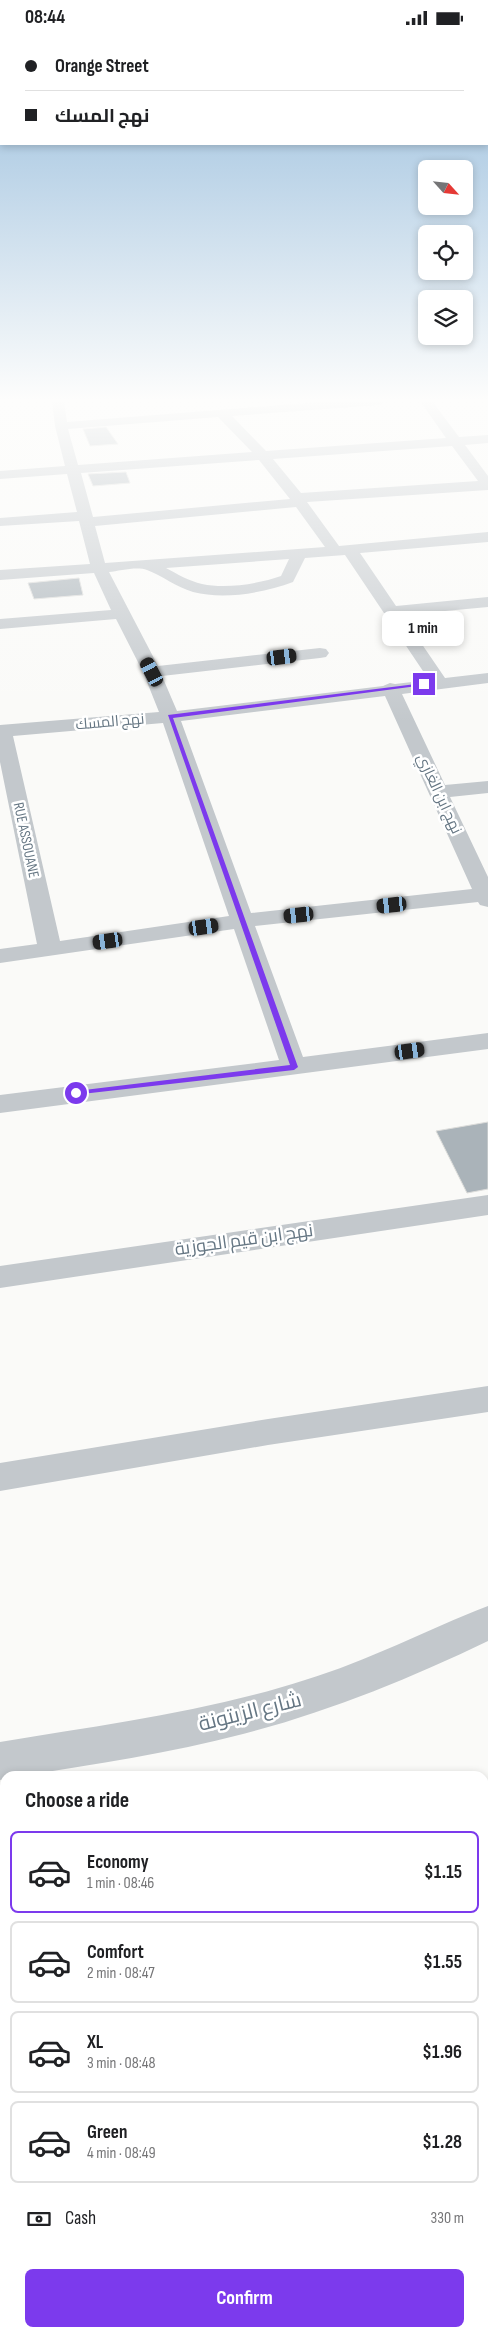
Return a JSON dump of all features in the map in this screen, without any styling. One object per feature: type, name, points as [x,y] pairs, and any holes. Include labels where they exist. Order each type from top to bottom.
[{"type":"street","points":[[82,508],[99,568],[152,672],[170,717],[294,1067]]},
{"type":"street","points":[[0,522],[85,519],[204,508]]},
{"type":"street","points":[[306,508],[393,611],[440,683]]},
{"type":"street","points":[[0,575],[342,551],[488,537]]},
{"type":"street","points":[[148,564],[186,584],[208,590],[275,584],[287,579],[299,554]]},
{"type":"street","points":[[393,611],[488,602]]},
{"type":"street","points":[[0,624],[121,614]]},
{"type":"street","points":[[152,672],[320,653]]},
{"type":"street","name":"نهج المسك","points":[[1,731],[170,717],[390,688],[488,678]]},
{"type":"street","name":"نهج ابن الغازي","points":[[390,688],[487,896]]},
{"type":"street","name":"RUE ASSOUANE","points":[[1,731],[50,949]]},
{"type":"street","points":[[439,792],[488,787]]},
{"type":"street","points":[[0,956],[243,921],[487,896]]},
{"type":"street","points":[[0,1104],[488,1041]]},
{"type":"street","name":"نهج ابن قيم الجوزية","points":[[0,1277],[488,1205]]},
{"type":"street","points":[[0,1477],[268,1432],[488,1399]]},
{"type":"street","name":"شارع الزيتونة","points":[[0,1761],[156,1734],[276,1707],[353,1682],[488,1623]]},
{"type":"building","points":[[79,578],[83,595],[34,599],[28,583]]},
{"type":"building","points":[[488,1122],[488,1189],[467,1193],[436,1131]]},
{"type":"route","points":[[76,1093],[294,1067],[170,717],[424,684]]}]
